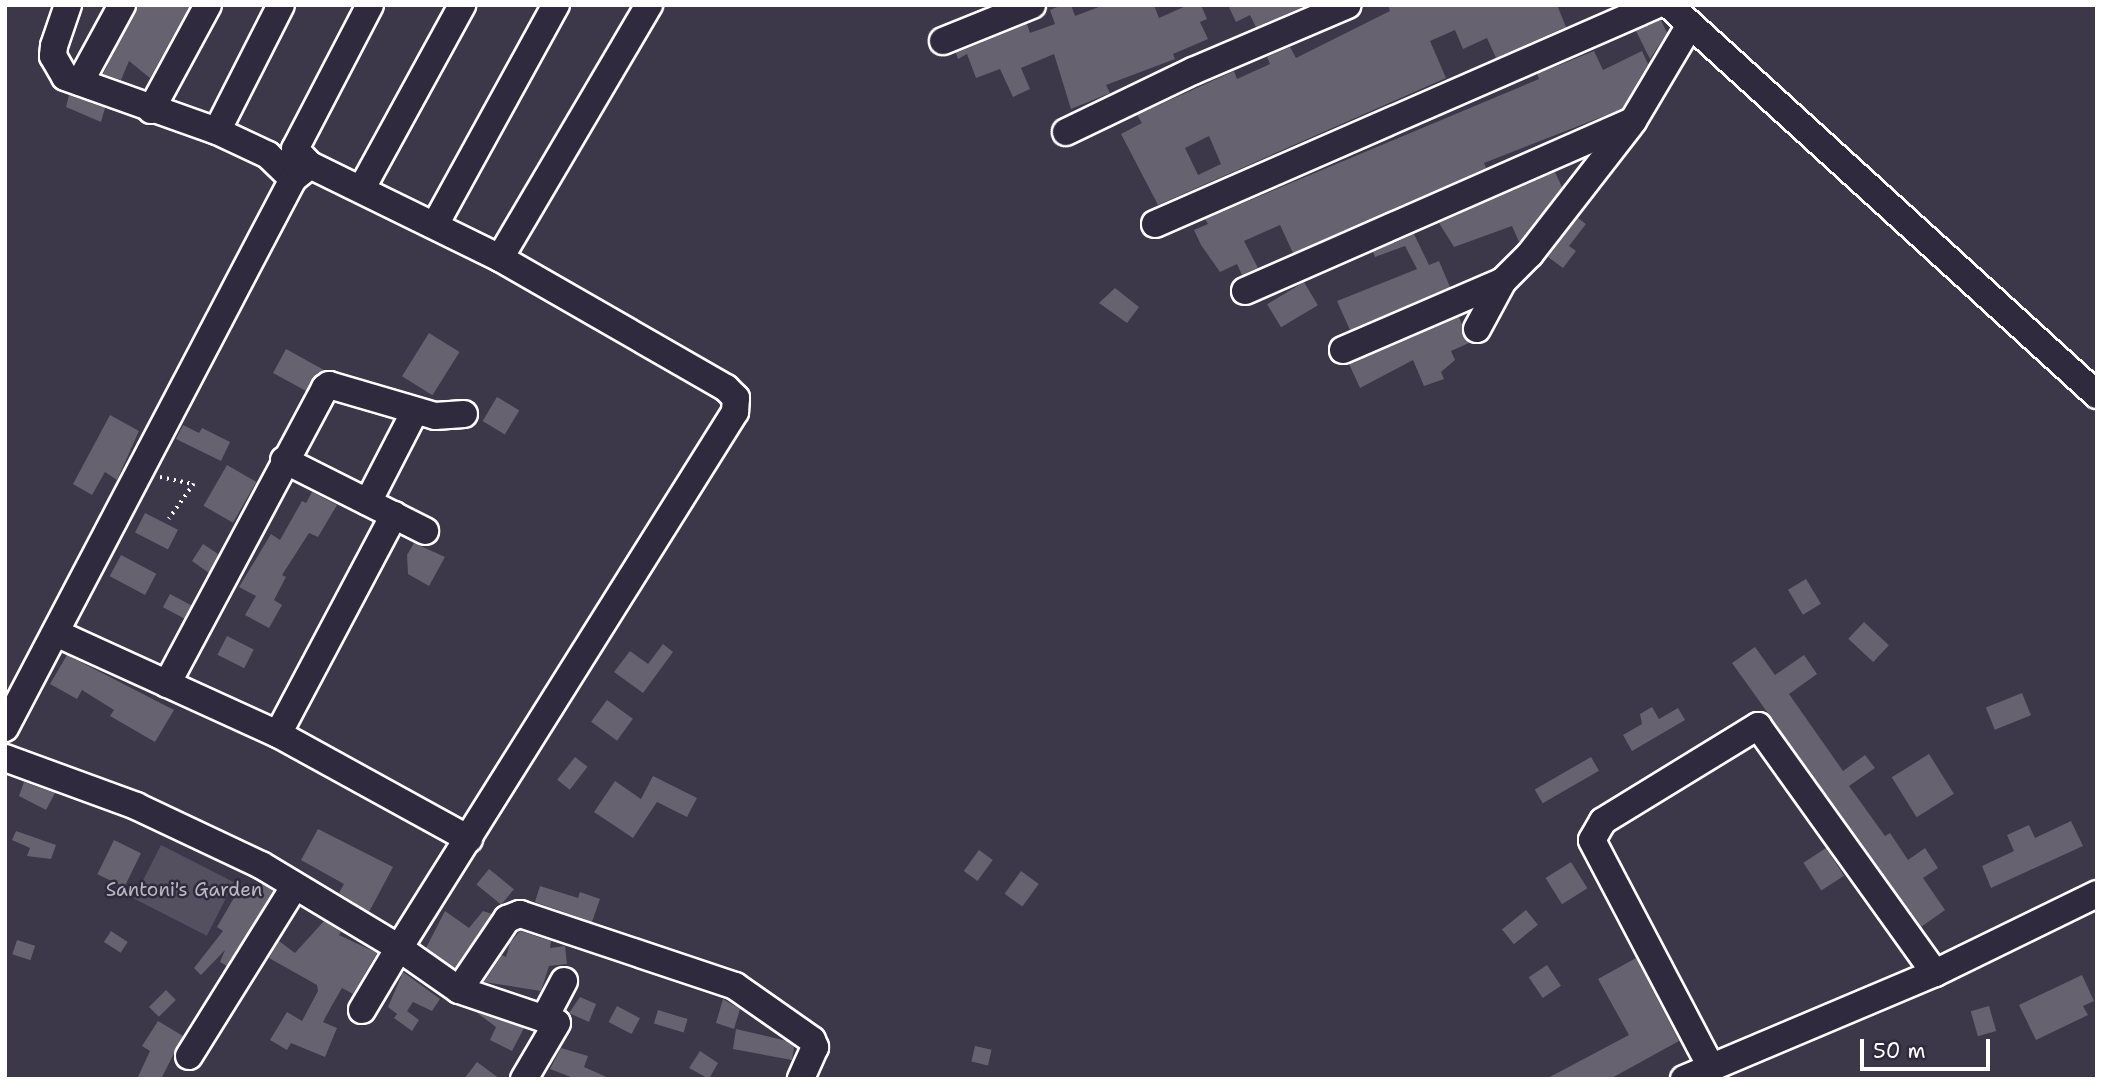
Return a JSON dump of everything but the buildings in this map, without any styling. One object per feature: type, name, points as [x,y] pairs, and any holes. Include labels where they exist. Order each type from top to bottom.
[{"type":"street","points":[[68,5],[56,34],[53,56],[65,77],[151,110],[217,131],[302,172],[362,188],[436,223],[736,398],[735,412],[712,453],[362,1010]]},
{"type":"street","points":[[80,82],[122,5]]},
{"type":"street","points":[[151,110],[208,5]]},
{"type":"street","points":[[217,131],[281,5]]},
{"type":"street","points":[[5,728],[302,172],[295,145],[370,5]]},
{"type":"street","points":[[362,188],[462,5]]},
{"type":"street","points":[[436,223],[556,5]]},
{"type":"street","points":[[500,258],[649,5]]},
{"type":"street","points":[[943,41],[1032,5]]},
{"type":"street","points":[[1066,132],[1193,71],[1348,5]]},
{"type":"street","points":[[1156,224],[1656,5]]},
{"type":"street","points":[[1669,5],[2097,395]]},
{"type":"street","points":[[1477,329],[1503,281],[1530,254],[1633,121],[1690,25]]},
{"type":"street","points":[[1245,291],[1633,121]]},
{"type":"street","points":[[1343,350],[1503,281]]},
{"type":"street","points":[[167,684],[284,460],[327,386],[435,416],[464,414]]},
{"type":"street","points":[[368,502],[415,411]]},
{"type":"street","points":[[284,460],[425,531]]},
{"type":"street","points":[[278,734],[394,515]]},
{"type":"street","points":[[56,633],[278,734],[469,839]]},
{"type":"street","points":[[1711,1067],[1592,840],[1603,821],[1758,726],[1935,974]]},
{"type":"street","points":[[5,758],[136,806],[295,886],[399,948],[459,990],[557,1023],[524,1079]]},
{"type":"street","points":[[190,1056],[295,886]]},
{"type":"street","points":[[1684,1079],[1935,974],[2097,894]]},
{"type":"street","points":[[459,990],[507,919],[520,914],[735,986],[812,1040],[814,1047],[801,1079]]},
{"type":"street","points":[[544,1019],[564,981]]},
{"type":"path","points":[[141,474],[194,484],[169,519]]},
{"type":"green space","name":"Santoni's Garden","points":[[161,845],[234,882],[207,936],[134,898]]}]
